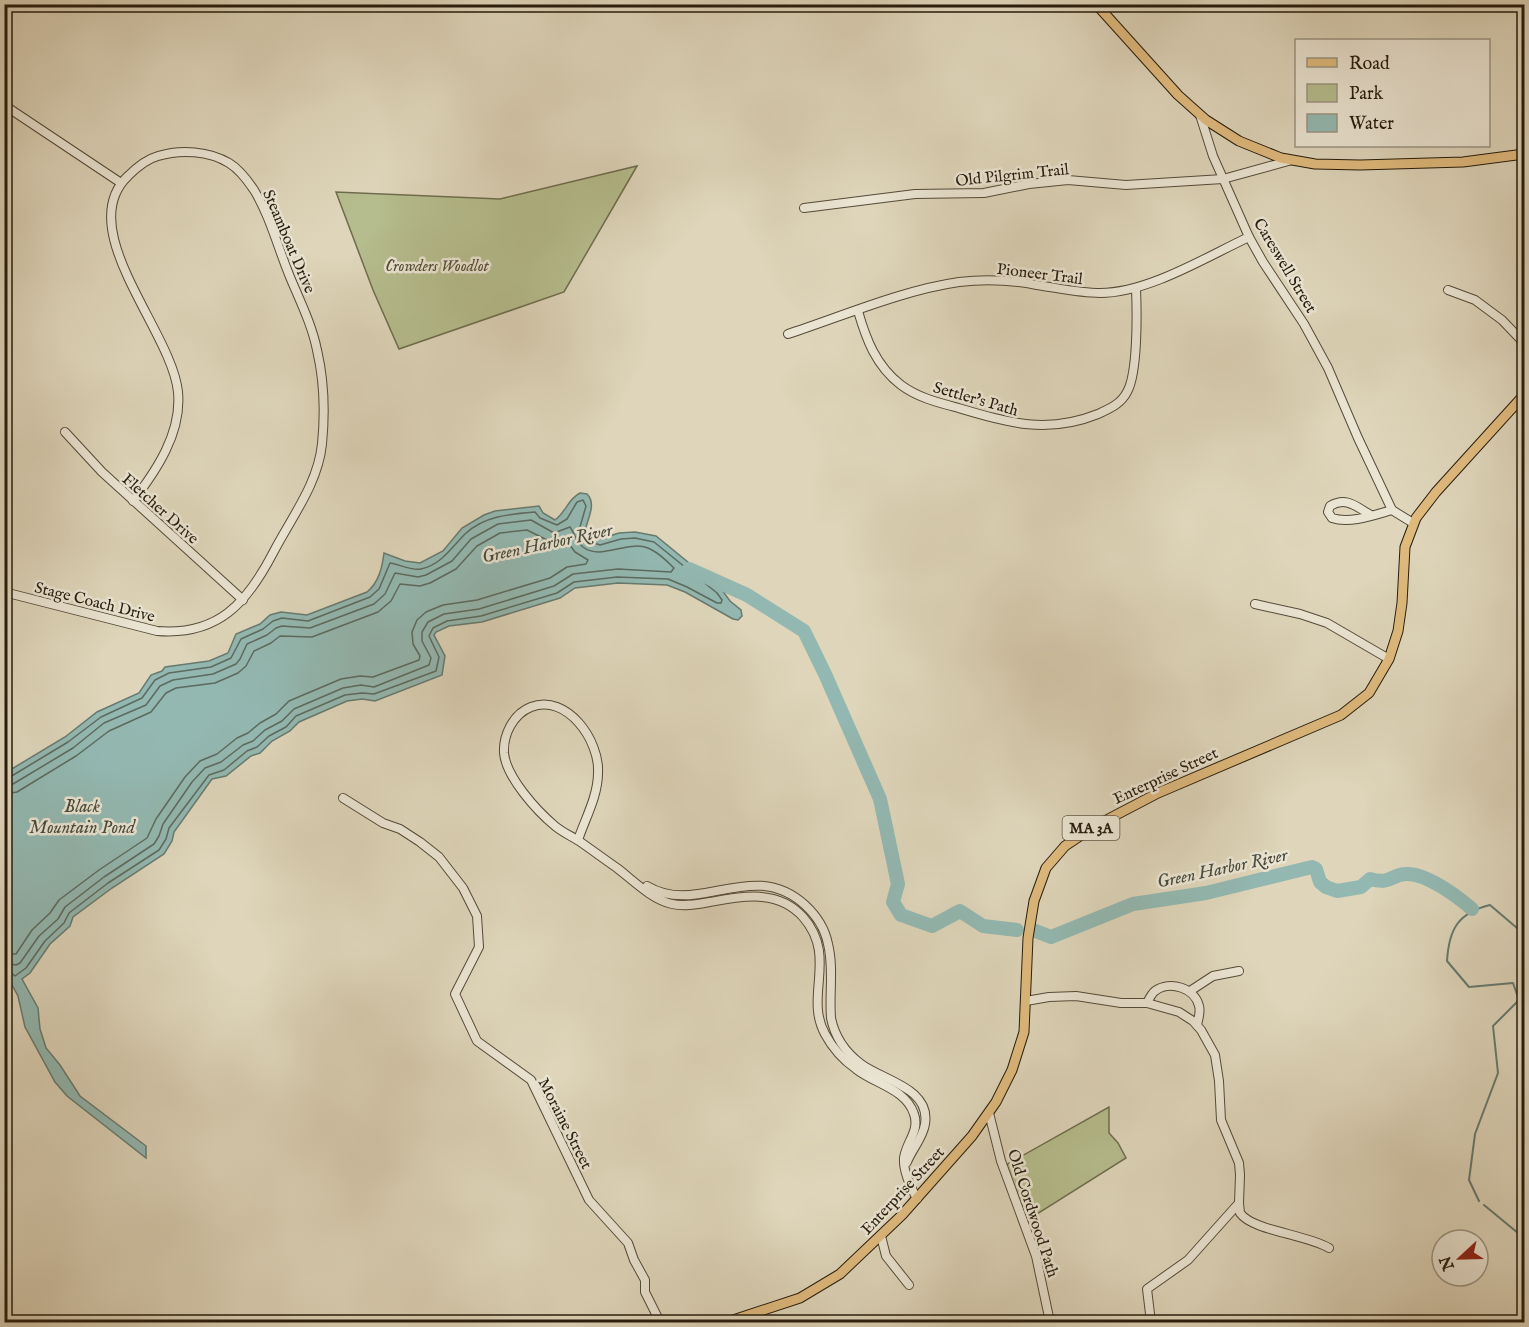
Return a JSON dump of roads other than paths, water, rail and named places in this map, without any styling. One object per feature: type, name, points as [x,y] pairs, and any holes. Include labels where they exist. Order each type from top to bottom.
[{"type":"main road","name":"Careswell Street","points":[[1096,4],[1161,78],[1200,115]]},
{"type":"main road","points":[[1200,115],[1239,141],[1292,160],[1334,165],[1427,164],[1524,154]]},
{"type":"main road","name":"Enterprise Street","points":[[728,1323],[812,1293],[840,1275],[917,1199],[989,1113],[1008,1079],[1021,1044],[1026,1001],[1028,938],[1038,884],[1046,868],[1065,846],[1095,826],[1158,793],[1341,714],[1369,693],[1389,659],[1398,631],[1402,603],[1403,559],[1413,523],[1436,492],[1524,395]]},
{"type":"street","points":[[4,105],[121,183],[111,213],[114,244],[162,344],[172,368],[178,392],[177,415],[167,448],[133,501]]},
{"type":"street","name":"Careswell Street","points":[[1200,115],[1223,179],[1250,237],[1263,262],[1304,324],[1328,368],[1362,448],[1392,510]]},
{"type":"street","name":"Steamboat Drive","points":[[121,183],[137,168],[159,156],[181,152],[199,153],[230,163],[254,190],[314,337],[320,366],[323,408],[320,460],[304,497],[256,583],[243,600]]},
{"type":"street","name":"Old Pilgrim Trail","points":[[804,208],[915,194],[984,193],[1029,184],[1068,180],[1126,185],[1223,179],[1292,160]]},
{"type":"street","name":"Pioneer Trail","points":[[788,333],[922,290],[983,280],[1079,292],[1118,292],[1136,288],[1250,237]]},
{"type":"street","name":"Settler's Path","points":[[858,311],[867,339],[876,357],[889,375],[902,386],[931,400],[989,418],[1018,424],[1048,425],[1069,423],[1091,417],[1116,404],[1127,392],[1133,370],[1136,288]]},
{"type":"street","points":[[1448,290],[1475,300],[1502,320],[1524,343]]},
{"type":"street","name":"Fletcher Drive","points":[[65,432],[102,472],[243,600]]},
{"type":"street","points":[[1371,515],[1347,501],[1338,501],[1330,506],[1328,512],[1332,518],[1340,521],[1371,515],[1392,510],[1413,523]]},
{"type":"street","name":"Stage Coach Drive","points":[[4,592],[131,625],[170,632],[193,629],[218,620],[243,600]]},
{"type":"street","points":[[1255,604],[1289,611],[1327,623],[1389,659]]},
{"type":"street","points":[[578,840],[598,782],[598,762],[594,748],[581,725],[562,709],[551,705],[531,707],[521,712],[514,720],[508,731],[504,753],[512,776],[537,808],[556,827],[578,840],[656,898],[673,904],[698,904],[754,896],[765,897],[786,904],[801,915],[814,935],[819,949],[818,1008],[823,1032],[834,1051],[841,1057],[857,1070],[900,1089],[911,1105],[916,1127],[905,1152],[904,1161],[917,1199]]},
{"type":"street","name":"Moraine Street","points":[[342,798],[420,842],[439,857],[463,888],[477,916],[479,948],[455,994],[477,1041],[531,1080],[589,1200],[628,1243],[645,1280],[645,1292],[660,1323]]},
{"type":"street","points":[[620,870],[653,890],[673,896],[760,885],[777,888],[801,901],[819,921],[829,945],[830,1009],[833,1029],[848,1053],[880,1079]]},
{"type":"street","points":[[698,904],[699,894]]},
{"type":"street","points":[[786,904],[791,895]]},
{"type":"street","points":[[820,968],[831,968]]},
{"type":"street","points":[[1190,991],[1213,976],[1239,971]]},
{"type":"street","points":[[1147,1003],[1156,990],[1162,988],[1175,986],[1190,991],[1199,1006],[1197,1025]]},
{"type":"street","points":[[1026,1001],[1076,996],[1121,1004],[1147,1003],[1179,1011],[1197,1025],[1215,1055],[1221,1120],[1239,1163],[1239,1213],[1248,1221],[1259,1226],[1308,1238],[1329,1248]]},
{"type":"street","points":[[823,1032],[833,1029]]},
{"type":"street","name":"Old Cordwood Path","points":[[989,1113],[1001,1161],[1036,1256],[1050,1323]]},
{"type":"street","points":[[1151,1323],[1147,1289],[1188,1260],[1239,1203]]},
{"type":"street","points":[[881,1236],[886,1256],[909,1285]]},
{"type":"water","name":"Black Mountain Pond","points":[[580,493],[587,494],[591,501],[586,527],[591,536],[600,539],[619,533],[635,532],[656,536],[722,590],[741,610],[742,616],[738,620],[733,619],[685,592],[667,585],[618,583],[575,588],[560,598],[482,622],[449,626],[434,635],[445,656],[442,675],[375,701],[362,699],[347,701],[299,722],[290,731],[272,741],[260,753],[251,756],[226,776],[212,779],[174,832],[172,841],[164,854],[73,917],[70,926],[50,944],[30,973],[22,979],[38,1008],[40,1029],[46,1048],[80,1096],[146,1146],[146,1158],[67,1096],[55,1082],[25,1027],[18,996],[5,972],[5,773],[65,737],[97,712],[139,693],[151,675],[162,671],[165,667],[209,661],[228,653],[236,634],[260,624],[270,615],[281,612],[307,615],[367,592],[379,574],[384,553],[405,561],[420,563],[443,551],[462,528],[484,515],[495,511],[539,506],[543,513],[555,520]]},
{"type":"waterway","name":"Green Harbor River","points":[[689,569],[747,595],[804,631],[880,799],[898,884],[893,902],[901,915],[932,926],[960,911],[983,926],[1017,930]]},
{"type":"waterway","name":"Green Harbor River","points":[[1033,930],[1051,937],[1133,904],[1206,893],[1312,867],[1316,869],[1320,882],[1337,891],[1361,887],[1370,879],[1383,881],[1401,874],[1423,877],[1441,886],[1472,909]]},
{"type":"waterway","points":[[1479,1201],[1469,1180],[1475,1134],[1498,1073],[1493,1026],[1519,1000],[1513,983],[1469,987],[1447,961],[1448,950],[1457,924],[1470,913],[1490,905],[1524,934]]},
{"type":"waterway","points":[[1484,1205],[1524,1238]]},
{"type":"park label","name":"Crowders Woodlot","points":[[437,265]]}]
